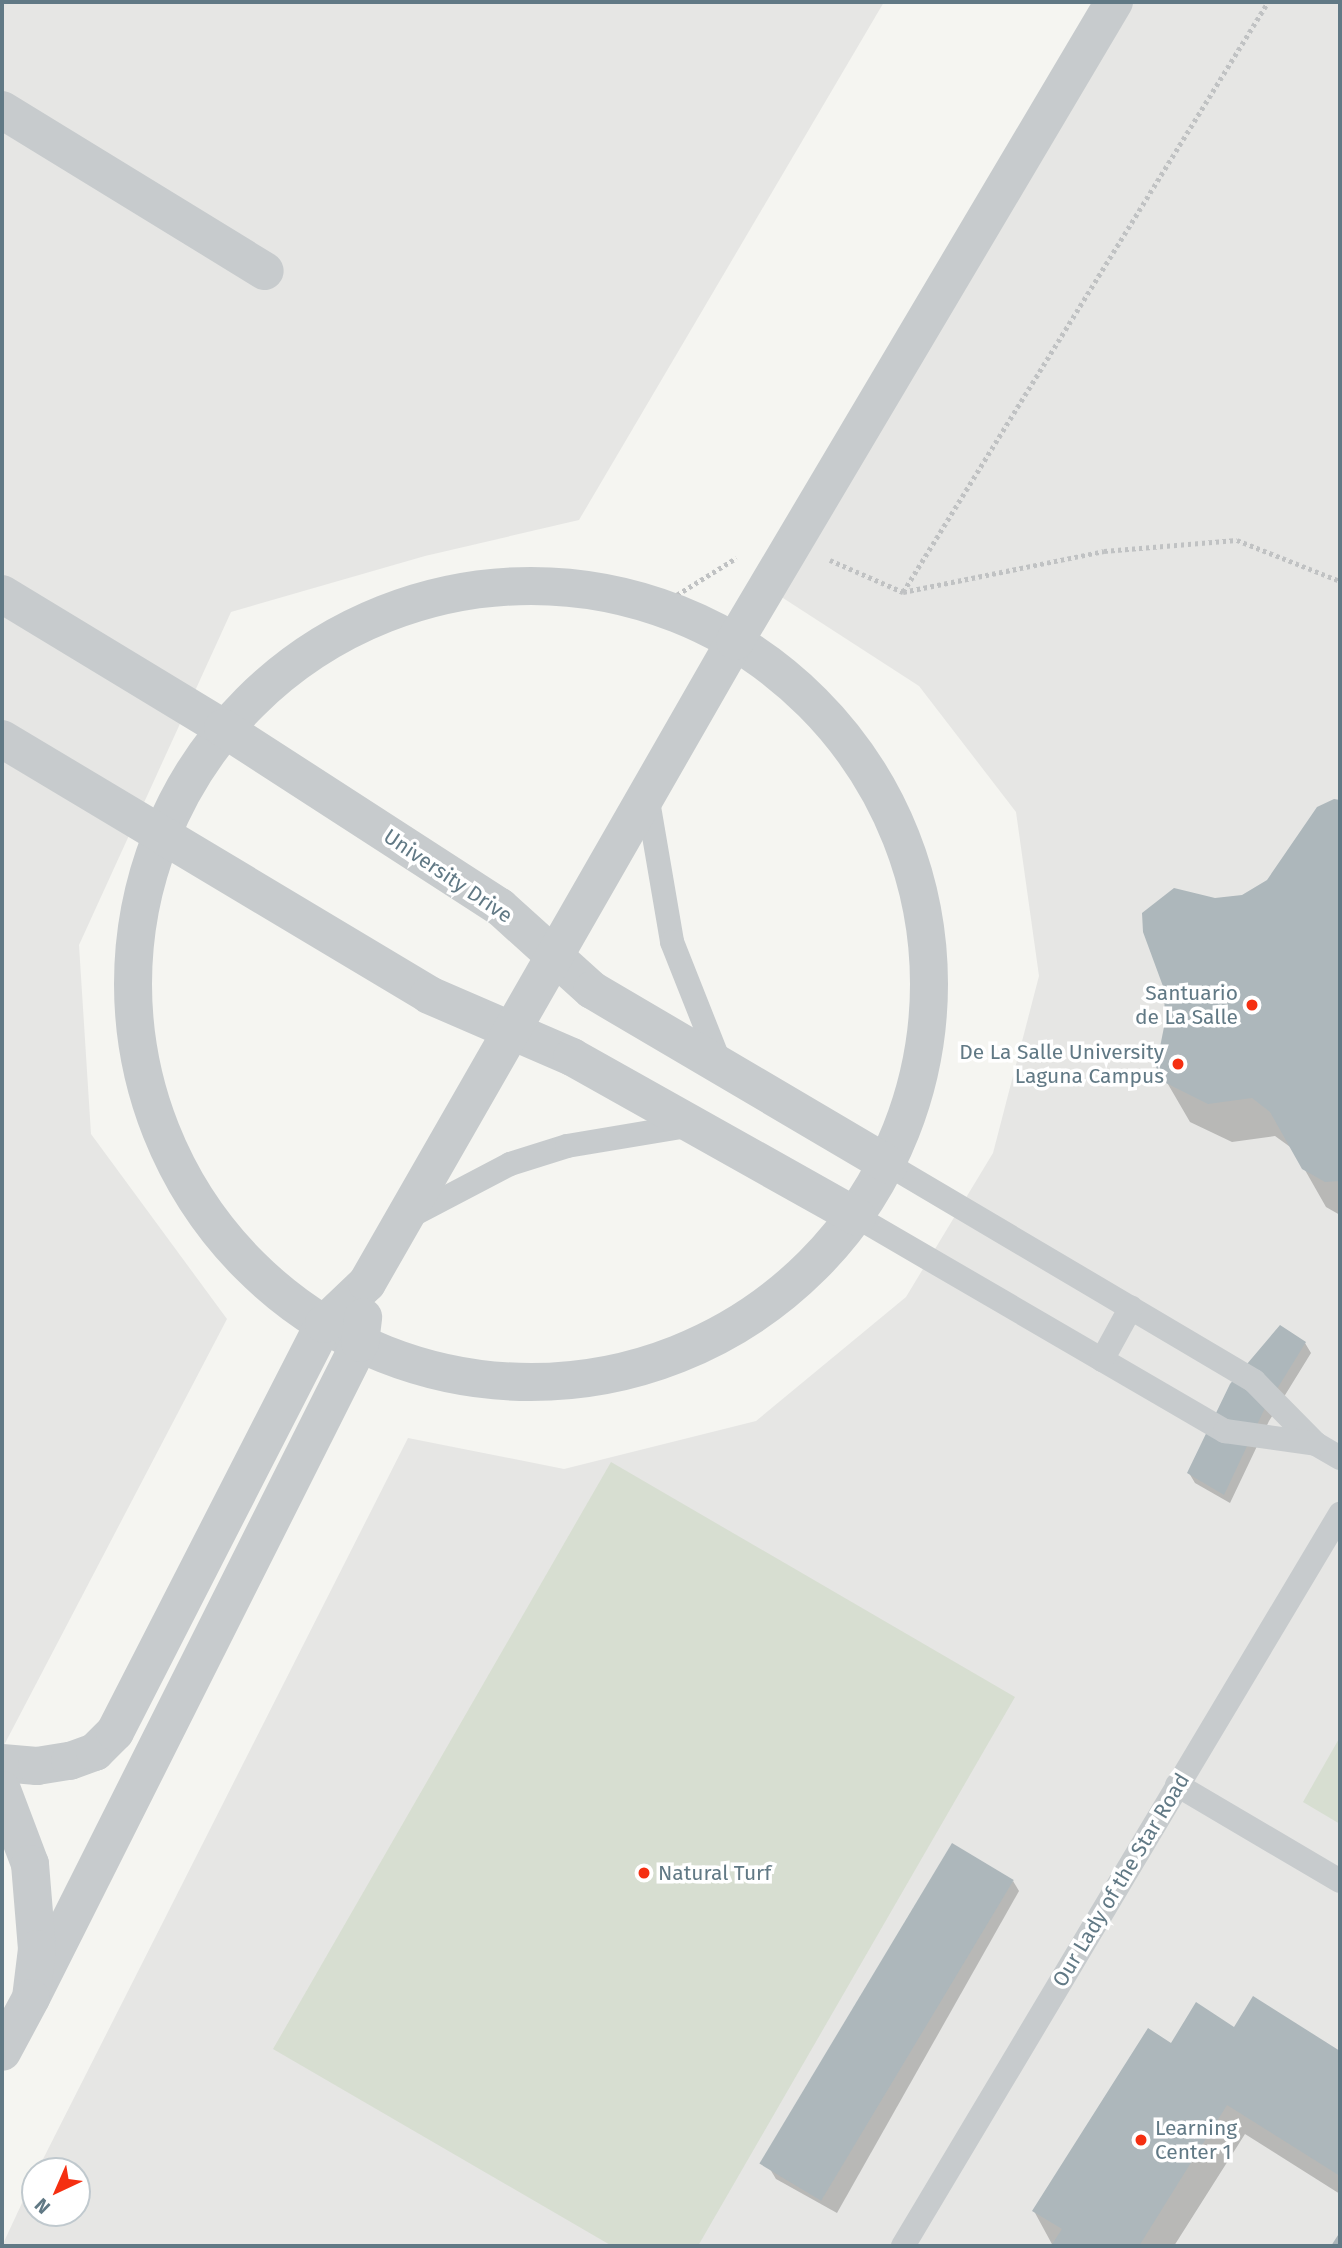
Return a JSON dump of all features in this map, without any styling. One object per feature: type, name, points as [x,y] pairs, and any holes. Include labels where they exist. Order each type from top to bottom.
[{"type":"street","points":[[2,1763],[37,1766],[70,1761],[94,1752],[115,1732],[324,1324],[367,1283],[735,642],[1114,2]]},
{"type":"street","points":[[2,110],[265,271]]},
{"type":"street","points":[[565,586],[659,607],[735,642],[818,708],[878,786],[916,877],[931,975],[921,1072],[889,1165],[857,1217],[793,1287],[715,1340],[626,1372],[533,1384],[439,1372],[360,1343],[324,1324],[255,1272],[203,1211],[165,1142],[140,1066],[131,987],[138,908],[160,832],[187,778],[223,728],[292,662],[376,614],[469,589],[565,586]]},
{"type":"street","name":"University Drive","points":[[2,594],[223,728],[500,907],[592,990],[889,1165]]},
{"type":"street","points":[[2,739],[429,995],[572,1057],[857,1217]]},
{"type":"street","points":[[2,2052],[360,1343],[367,1283]]},
{"type":"street","points":[[2,1790],[30,1864],[37,1949],[31,1998]]},
{"type":"lane","points":[[647,795],[672,942],[722,1066]]},
{"type":"lane","points":[[402,1220],[510,1164],[567,1146],[693,1125]]},
{"type":"lane","points":[[889,1165],[1254,1381],[1316,1444],[1340,1458]]},
{"type":"lane","points":[[857,1217],[1225,1431],[1316,1444]]},
{"type":"lane","points":[[1102,1360],[1131,1307]]},
{"type":"lane","name":"Our Lady of the Star Road","points":[[903,2246],[1340,1514]]},
{"type":"lane","points":[[1177,1785],[1340,1881]]},
{"type":"path","points":[[903,592],[1268,2]]},
{"type":"path","points":[[793,544],[903,592],[1104,551],[1237,540],[1340,581]]},
{"type":"shaded area","points":[[2,2],[884,2],[579,520],[425,556],[231,612],[79,945],[91,1134],[227,1319],[2,1749]]},
{"type":"shaded area","name":"De La Salle University Laguna Campus","points":[[1103,2],[1340,2],[1340,2246],[2,2246],[21,2205],[21,2227],[91,2227],[91,2157],[44,2157],[408,1438],[564,1469],[756,1421],[906,1297],[993,1153],[1039,976],[1016,812],[919,686],[766,587]]},
{"type":"shaded area","name":"Natural Turf","points":[[611,1462],[1015,1697],[698,2246],[612,2246],[273,2049]]},
{"type":"shaded area","points":[[1340,1737],[1340,1824],[1303,1802]]},
{"type":"building","name":"Santuario de La Salle","points":[[1334,799],[1340,800],[1340,1181],[1325,1182],[1302,1169],[1270,1112],[1252,1098],[1208,1104],[1166,1083],[1156,1067],[1165,1022],[1164,989],[1143,932],[1142,913],[1174,888],[1215,898],[1242,895],[1267,880],[1317,807]]},
{"type":"building","points":[[1280,1325],[1306,1342],[1264,1410],[1224,1495],[1187,1473],[1230,1384]]},
{"type":"building","points":[[952,1843],[1014,1880],[821,2201],[759,2164]]},
{"type":"building","name":"Learning Center 1","points":[[1253,1996],[1340,2051],[1340,2176],[1227,2105],[1139,2246],[1051,2246],[1062,2229],[1032,2211],[1148,2028],[1171,2043],[1196,2002],[1234,2027]]},
{"type":"building","points":[[1340,2232],[1340,2246],[1331,2246]]},
{"type":"place","name":"Santuario de La Salle","points":[[1252,1005]]},
{"type":"place","name":"De La Salle University Laguna Campus","points":[[1178,1064]]},
{"type":"place","name":"Natural Turf","points":[[644,1873]]},
{"type":"place","name":"Learning Center 1","points":[[1141,2140]]}]
